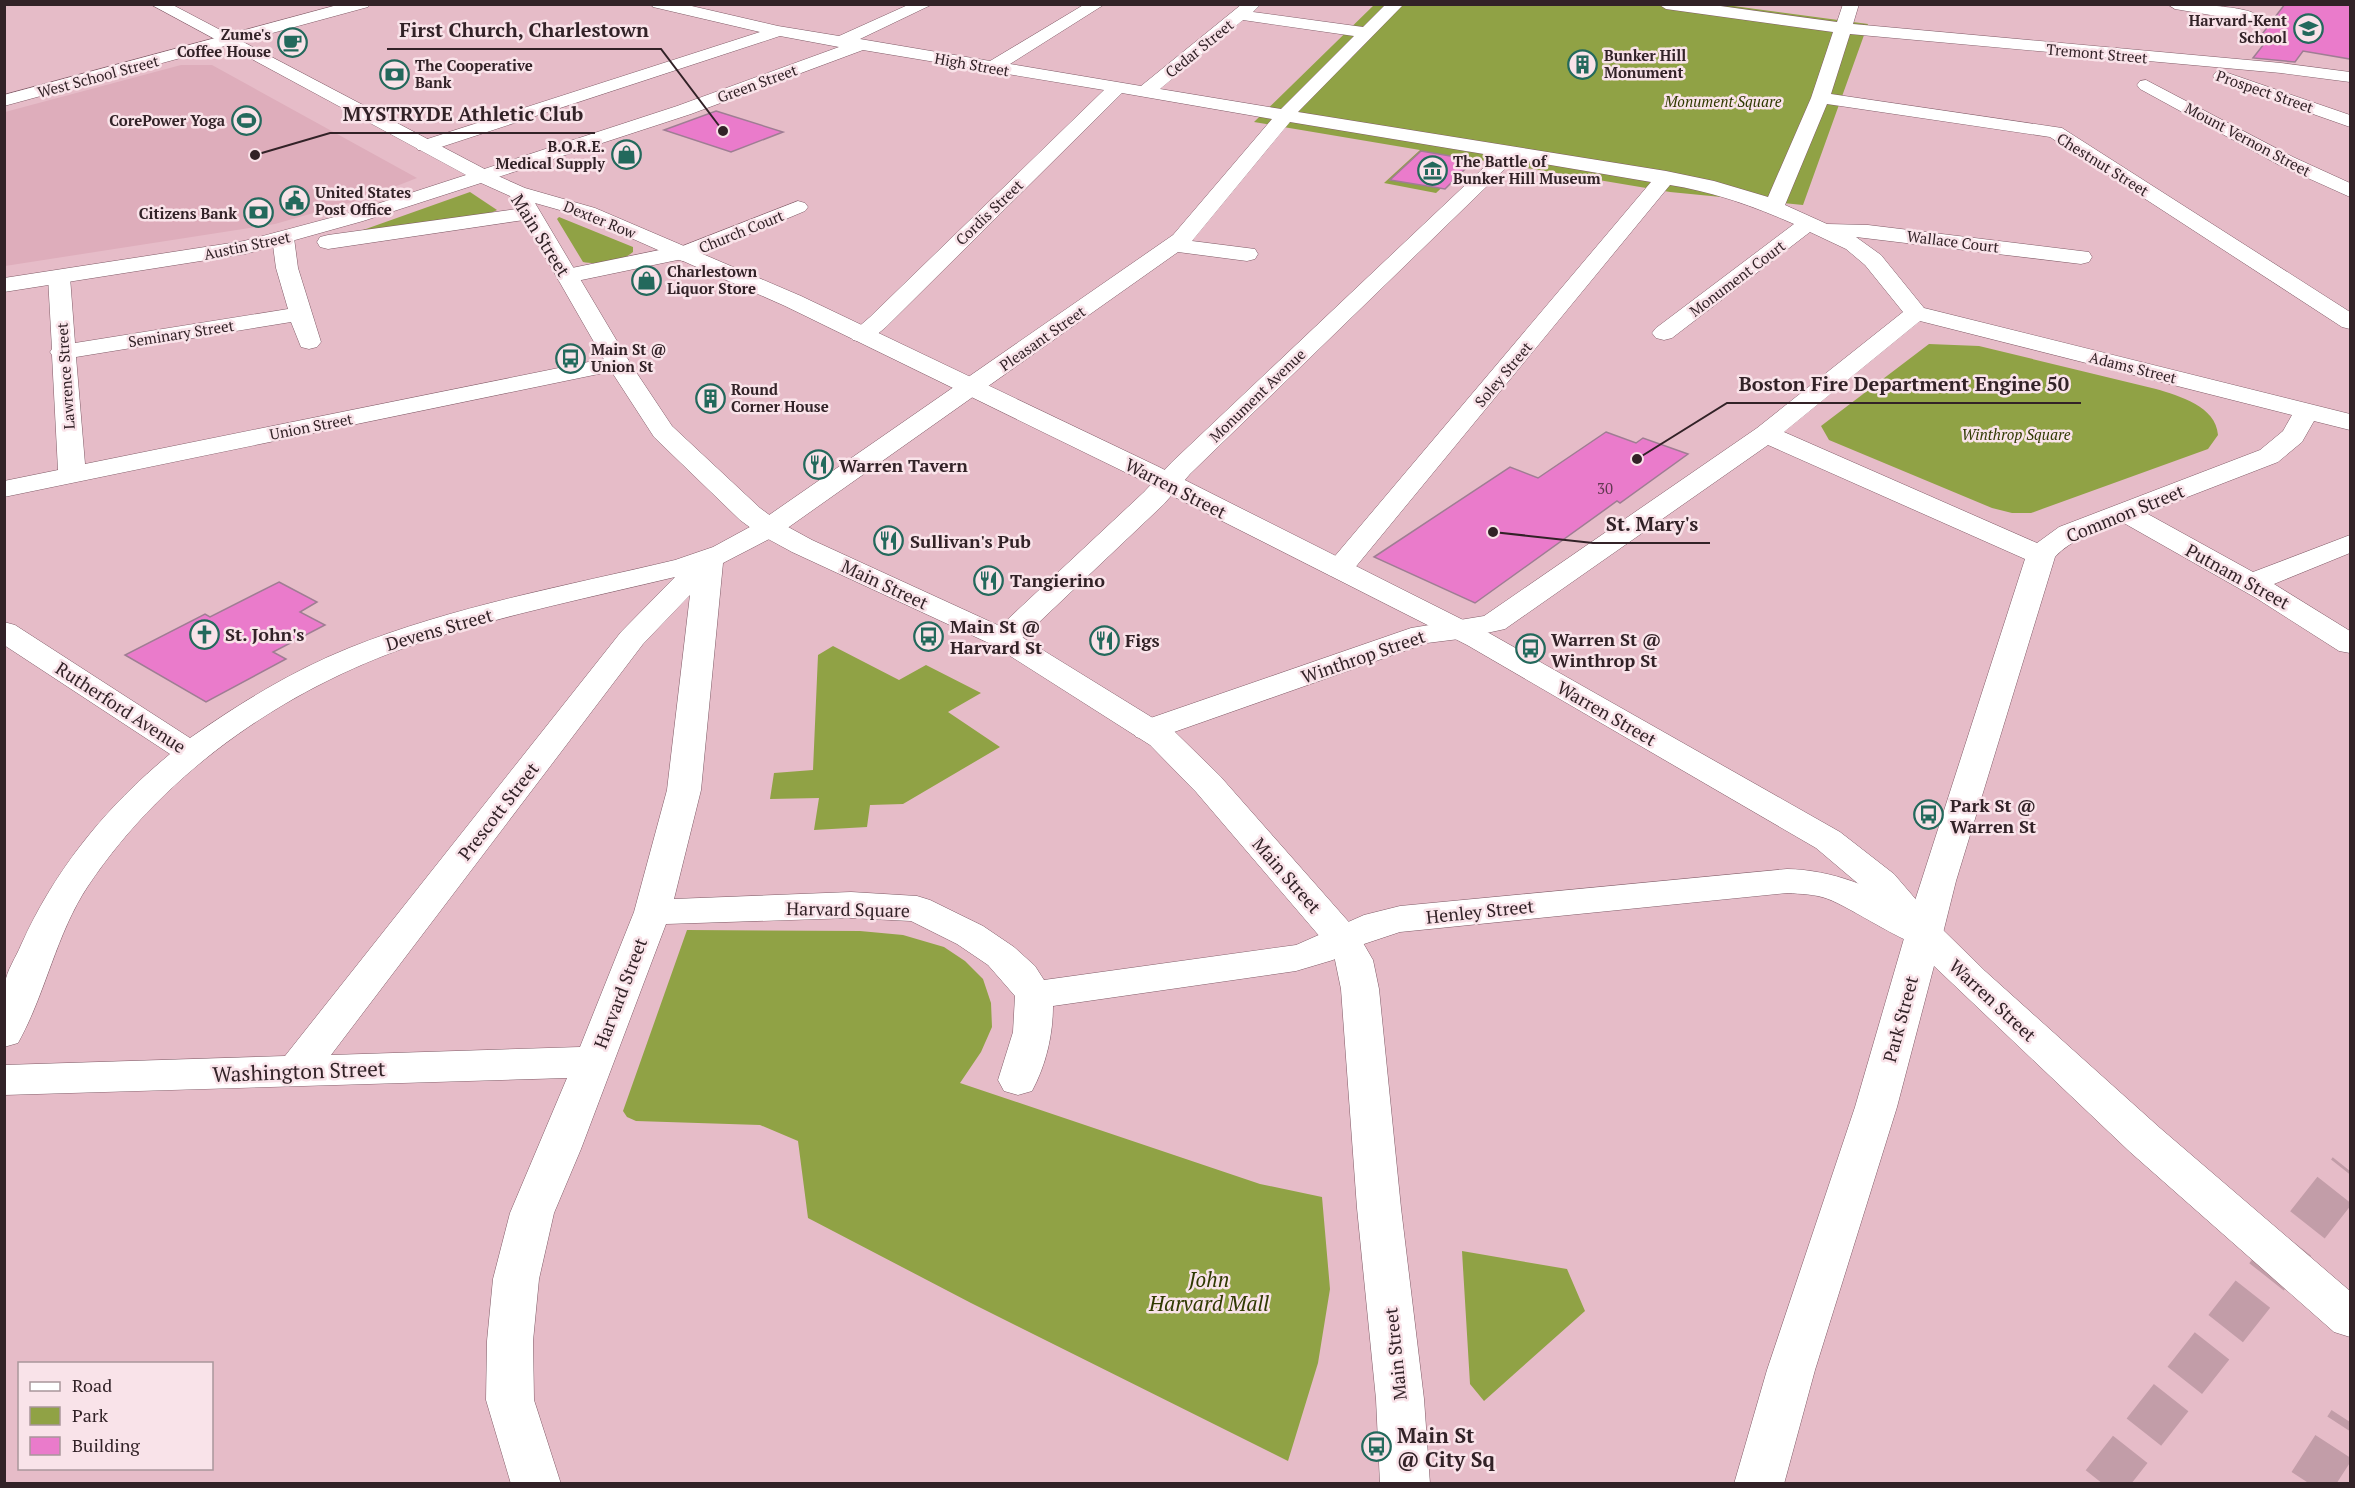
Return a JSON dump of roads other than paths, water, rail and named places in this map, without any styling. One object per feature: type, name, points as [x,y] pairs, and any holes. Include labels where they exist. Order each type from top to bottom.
[{"type":"street","name":"West School Street","points":[[4,101],[362,4]]},
{"type":"street","points":[[840,42],[926,4]]},
{"type":"street","points":[[991,68],[1096,4]]},
{"type":"street","points":[[1286,115],[1396,4]]},
{"type":"street","points":[[1666,4],[1843,28]]},
{"type":"street","points":[[1774,207],[1820,98],[1851,4]]},
{"type":"street","points":[[2175,4],[2252,17]]},
{"type":"street","name":"Main Street","points":[[162,5],[482,176],[524,202],[618,363],[663,431],[750,514],[769,528],[802,546],[1004,639],[1172,746],[1342,938],[1354,960],[1360,989],[1400,1399],[1405,1484]]},
{"type":"street","name":"High Street","points":[[673,6],[778,31],[1286,115]]},
{"type":"street","points":[[1246,10],[1366,33]]},
{"type":"street","name":"Cedar Street","points":[[1145,92],[1246,10]]},
{"type":"street","name":"Tremont Street","points":[[1843,28],[2180,61],[2289,69],[2350,77]]},
{"type":"street","points":[[425,146],[778,31]]},
{"type":"street","name":"Green Street","points":[[482,176],[684,110],[860,45]]},
{"type":"street","name":"Prospect Street","points":[[2180,61],[2350,121]]},
{"type":"street","name":"Mount Vernon Street","points":[[2146,85],[2311,173],[2350,190]]},
{"type":"street","name":"Cordis Street","points":[[861,335],[878,322],[1117,88]]},
{"type":"street","name":"Chestnut Street","points":[[1820,98],[2055,132],[2350,322]]},
{"type":"street","points":[[1286,115],[1666,177],[1731,192],[1774,207],[1849,241],[1866,253],[1916,313]]},
{"type":"street","name":"Pleasant Street","points":[[769,528],[1181,240],[1286,115]]},
{"type":"street","name":"Monument Avenue","points":[[1004,639],[1511,152]]},
{"type":"street","name":"Austin Street","points":[[4,285],[284,242],[482,176]]},
{"type":"street","name":"Soley Street","points":[[1339,569],[1666,177]]},
{"type":"street","points":[[309,342],[287,268],[284,242],[362,238],[524,202]]},
{"type":"street","name":"Dexter Row","points":[[524,202],[588,212],[681,254]]},
{"type":"street","name":"Church Court","points":[[567,276],[681,254],[798,207]]},
{"type":"street","name":"Wallace Court","points":[[1817,226],[2080,257]]},
{"type":"street","name":"Monument Court","points":[[1664,333],[1817,226]]},
{"type":"street","points":[[1173,246],[1247,254]]},
{"type":"street","name":"Warren Street","points":[[681,254],[794,301],[1167,483],[1460,630],[1828,840],[1881,883],[1924,933],[1971,981],[2145,1140],[2350,1318]]},
{"type":"street","name":"Lawrence Street","points":[[58,277],[72,474]]},
{"type":"street","name":"Adams Street","points":[[1916,313],[2350,422]]},
{"type":"street","name":"Winthrop Street","points":[[1148,730],[1422,634],[1494,623],[1766,434],[1916,313]]},
{"type":"street","name":"Seminary Street","points":[[62,352],[300,314]]},
{"type":"street","name":"Union Street","points":[[4,489],[618,363]]},
{"type":"street","name":"Common Street","points":[[2041,555],[2052,543],[2068,533],[2269,456],[2294,436],[2307,411]]},
{"type":"street","points":[[1766,434],[2041,555]]},
{"type":"street","name":"Putnam Street","points":[[2123,512],[2312,618],[2350,644]]},
{"type":"street","points":[[709,559],[769,528]]},
{"type":"street","points":[[2251,583],[2350,543]]},
{"type":"street","name":"Park Street","points":[[1759,1484],[1791,1370],[1876,1107],[1938,881],[2041,555]]},
{"type":"street","name":"Devens Street","points":[[192,754],[237,721],[290,690],[376,647],[469,618],[709,559]]},
{"type":"street","name":"Harvard Street","points":[[536,1484],[510,1400],[510,1341],[516,1279],[532,1213],[560,1149],[652,912],[684,790],[709,559]]},
{"type":"street","name":"Prescott Street","points":[[296,1071],[632,638],[709,559]]},
{"type":"street","name":"Rutherford Avenue","points":[[4,631],[192,754],[145,794],[123,817],[75,878],[39,948],[4,1033]]},
{"type":"street","name":"Henley Street","points":[[1034,995],[1296,958],[1320,951],[1342,938],[1377,924],[1400,919],[1801,881],[1855,894],[1924,933]]},
{"type":"street","name":"Harvard Square","points":[[652,912],[851,905],[917,909],[970,935],[1001,956],[1021,976],[1034,995]]},
{"type":"street","points":[[1018,1080],[1033,1032],[1034,995]]},
{"type":"street","name":"Washington Street","points":[[4,1080],[593,1062]]},
{"type":"tunnel","points":[[2103,1484],[2350,1171]]},
{"type":"tunnel","points":[[2310,1484],[2350,1422]]},
{"type":"place","name":"Harvard-Kent School","points":[[2308,29]]},
{"type":"place","name":"Zume's Coffee House","points":[[292,43]]},
{"type":"place","name":"Bunker Hill Monument","points":[[1583,64]]},
{"type":"place","name":"The Cooperative Bank","points":[[394,74]]},
{"type":"place","name":"CorePower Yoga","points":[[246,120]]},
{"type":"place","name":"First Church, Charlestown","points":[[723,131]]},
{"type":"place","name":"MYSTRYDE Athletic Club","points":[[255,155]]},
{"type":"place","name":"B.O.R.E. Medical Supply","points":[[626,155]]},
{"type":"place","name":"The Battle of Bunker Hill Museum","points":[[1432,170]]},
{"type":"place","name":"United States Post Office","points":[[294,201]]},
{"type":"place","name":"Citizens Bank","points":[[258,213]]},
{"type":"place","name":"Charlestown Liquor Store","points":[[646,280]]},
{"type":"place","name":"Main St @ Union St","points":[[570,358]]},
{"type":"place","name":"Round Corner House","points":[[710,398]]},
{"type":"place","name":"Boston Fire Department Engine 50","points":[[1637,459]]},
{"type":"place","name":"Warren Tavern","points":[[818,465]]},
{"type":"place","name":"St. Mary's","points":[[1493,532]]},
{"type":"place","name":"Sullivan's Pub","points":[[889,541]]},
{"type":"place","name":"Tangierino","points":[[989,580]]},
{"type":"place","name":"St. John's","points":[[204,634]]},
{"type":"place","name":"Main St @ Harvard St","points":[[929,636]]},
{"type":"place","name":"Figs","points":[[1104,640]]},
{"type":"place","name":"Warren St @ Winthrop St","points":[[1530,649]]},
{"type":"place","name":"Park St @ Warren St","points":[[1929,815]]},
{"type":"place","name":"Main St @ City Sq","points":[[1376,1447]]},
{"type":"park label","name":"Monument Square","points":[[1723,101]]},
{"type":"park label","name":"Winthrop Square","points":[[2016,434]]},
{"type":"park label","name":"John Harvard Mall","points":[[1209,1291]]}]
